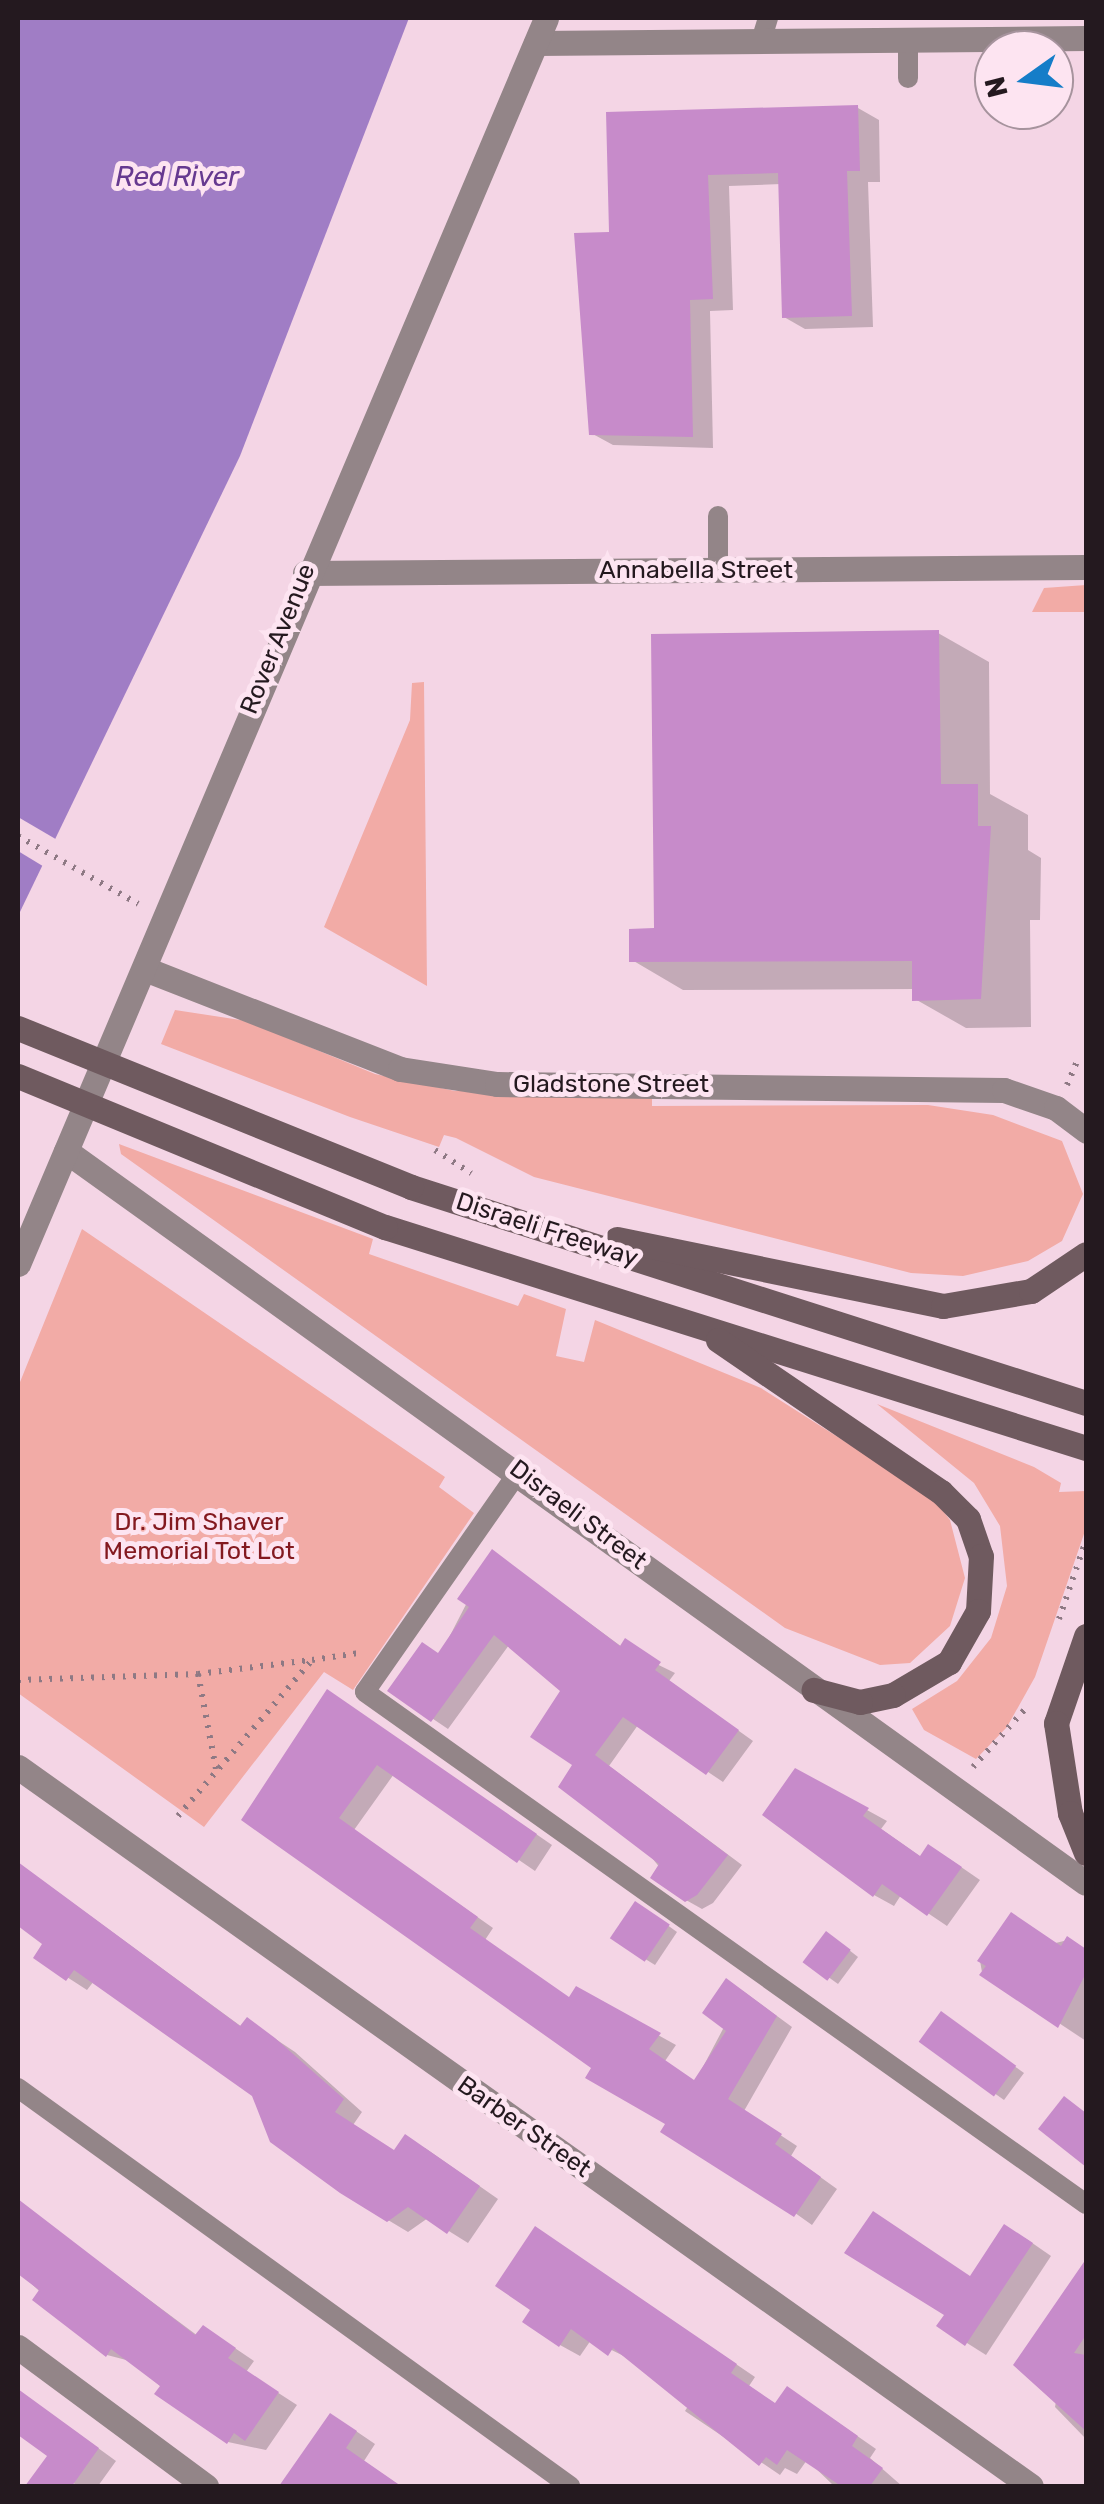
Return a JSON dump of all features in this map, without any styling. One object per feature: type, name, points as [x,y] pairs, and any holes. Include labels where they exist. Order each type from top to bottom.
[{"type":"main road","name":"Disraeli Freeway","points":[[18,1028],[412,1187],[1086,1403]]},
{"type":"main road","name":"Disraeli Freeway","points":[[18,1076],[385,1227],[1086,1448]]},
{"type":"main road","points":[[516,1220],[943,1306],[1031,1290],[1086,1254]]},
{"type":"main road","points":[[693,1323],[942,1492],[968,1519],[982,1556],[978,1611],[949,1662],[893,1695],[860,1702],[814,1690]]},
{"type":"main road","points":[[1086,1636],[1056,1723],[1070,1813],[1086,1853]]},
{"type":"street","name":"Rover Avenue","points":[[18,1264],[145,970],[305,573],[546,18]]},
{"type":"street","points":[[536,43],[764,29],[908,40],[1086,38]]},
{"type":"street","name":"Annabella Street","points":[[305,573],[1086,567]]},
{"type":"street","name":"Gladstone Street","points":[[145,970],[400,1069],[498,1084],[1004,1090],[1056,1108],[1086,1131]]},
{"type":"street","name":"Disraeli Street","points":[[66,1151],[518,1471],[814,1690],[1086,1883]]},
{"type":"street","name":"Barber Street","points":[[18,1767],[1031,2486]]},
{"type":"street","points":[[18,2347],[206,2486]]},
{"type":"lane","points":[[908,40],[908,78]]},
{"type":"lane","points":[[718,516],[718,570]]},
{"type":"lane","points":[[518,1471],[365,1692],[1086,2204]]},
{"type":"lane","points":[[18,2088],[570,2486]]},
{"type":"path","points":[[18,836],[128,898]]},
{"type":"path","points":[[1062,1095],[1079,1056]]},
{"type":"path","points":[[435,1150],[471,1173]]},
{"type":"path","points":[[1054,1634],[1086,1540]]},
{"type":"path","points":[[18,1680],[198,1674],[396,1647]]},
{"type":"path","points":[[178,1816],[312,1660]]},
{"type":"path","points":[[198,1674],[216,1769]]},
{"type":"path","points":[[972,1768],[1036,1685]]},
{"type":"green space","points":[[1086,585],[1086,612],[1032,612],[1044,588]]},
{"type":"green space","points":[[424,682],[427,986],[324,927],[410,720],[412,683]]},
{"type":"green space","points":[[175,1010],[247,1021],[375,1074],[455,1091],[652,1092],[652,1106],[928,1105],[993,1115],[1062,1141],[1083,1194],[1062,1241],[1028,1261],[963,1276],[911,1273],[534,1177],[456,1138],[444,1135],[439,1147],[350,1117],[161,1044]]},
{"type":"green space","points":[[119,1144],[373,1239],[369,1254],[518,1306],[524,1294],[566,1309],[556,1356],[584,1362],[595,1320],[761,1388],[932,1497],[950,1520],[965,1578],[950,1626],[910,1663],[880,1665],[785,1628],[121,1154]]},
{"type":"green space","name":"Dr. Jim Shaver Memorial Tot Lot","points":[[82,1229],[445,1477],[439,1487],[474,1513],[353,1690],[324,1672],[204,1827],[18,1693],[18,1387]]},
{"type":"green space","points":[[877,1404],[1034,1467],[1061,1483],[1059,1492],[1086,1491],[1086,1528],[1035,1677],[1007,1727],[976,1759],[924,1730],[912,1709],[957,1681],[991,1638],[1007,1586],[1000,1526],[974,1483]]},
{"type":"water","name":"Red River","points":[[18,18],[409,18],[240,456],[18,916]]},
{"type":"pier","points":[[18,817],[59,841],[46,868],[18,851]]},
{"type":"building","points":[[858,105],[860,171],[847,171],[852,316],[782,318],[778,173],[708,175],[713,299],[690,300],[693,437],[589,435],[574,233],[609,232],[606,112]]},
{"type":"building","points":[[939,630],[941,784],[978,784],[978,826],[991,826],[981,999],[912,1001],[912,961],[629,962],[629,929],[654,928],[651,634]]},
{"type":"building","points":[[492,1549],[620,1646],[625,1638],[661,1662],[655,1670],[739,1730],[706,1775],[623,1717],[595,1755],[728,1855],[697,1895],[685,1902],[650,1878],[659,1864],[558,1787],[572,1765],[530,1737],[560,1691],[494,1635],[431,1722],[387,1691],[422,1642],[438,1653],[469,1607],[457,1599]]},
{"type":"building","points":[[327,1689],[537,1834],[517,1863],[377,1765],[339,1818],[478,1917],[470,1928],[569,1997],[576,1986],[661,2033],[649,2049],[694,2080],[726,2031],[702,2013],[726,1978],[777,2016],[728,2099],[782,2134],[775,2144],[821,2177],[794,2217],[660,2132],[665,2124],[585,2078],[591,2068],[241,1820]]},
{"type":"building","points":[[795,1768],[869,1808],[863,1816],[920,1856],[928,1844],[962,1867],[927,1916],[882,1884],[873,1897],[762,1815]]},
{"type":"building","points":[[18,1862],[240,2026],[247,2017],[275,2038],[344,2099],[335,2112],[394,2150],[405,2134],[480,2186],[447,2234],[408,2207],[387,2222],[340,2193],[270,2142],[252,2096],[74,1970],[66,1981],[33,1958],[42,1944],[18,1926]]},
{"type":"building","points":[[635,1901],[670,1924],[645,1962],[610,1938]]},
{"type":"building","points":[[1011,1912],[1061,1946],[1067,1936],[1086,1949],[1086,1973],[1058,2028],[979,1975],[986,1966],[977,1961]]},
{"type":"building","points":[[826,1931],[851,1950],[827,1981],[803,1962]]},
{"type":"building","points":[[941,2011],[1016,2066],[994,2096],[919,2042]]},
{"type":"building","points":[[1064,2096],[1086,2113],[1086,2167],[1038,2129]]},
{"type":"building","points":[[18,2199],[195,2335],[203,2325],[236,2348],[228,2358],[279,2392],[245,2441],[234,2433],[227,2444],[154,2394],[160,2386],[111,2349],[106,2357],[32,2300],[39,2290],[18,2274]]},
{"type":"building","points":[[873,2211],[970,2276],[1004,2224],[1033,2243],[965,2346],[936,2326],[944,2315],[844,2253]]},
{"type":"building","points":[[535,2226],[737,2364],[731,2373],[775,2403],[787,2386],[858,2436],[852,2446],[883,2468],[870,2486],[841,2486],[787,2450],[777,2465],[766,2457],[759,2466],[613,2348],[608,2356],[571,2329],[559,2347],[522,2322],[530,2310],[495,2286]]},
{"type":"building","points":[[1086,2259],[1086,2335],[1074,2353],[1086,2355],[1086,2431],[1013,2365]]},
{"type":"building","points":[[18,2389],[99,2448],[72,2486],[25,2486],[47,2456],[18,2435]]},
{"type":"building","points":[[330,2413],[357,2431],[346,2448],[401,2486],[279,2486]]}]
